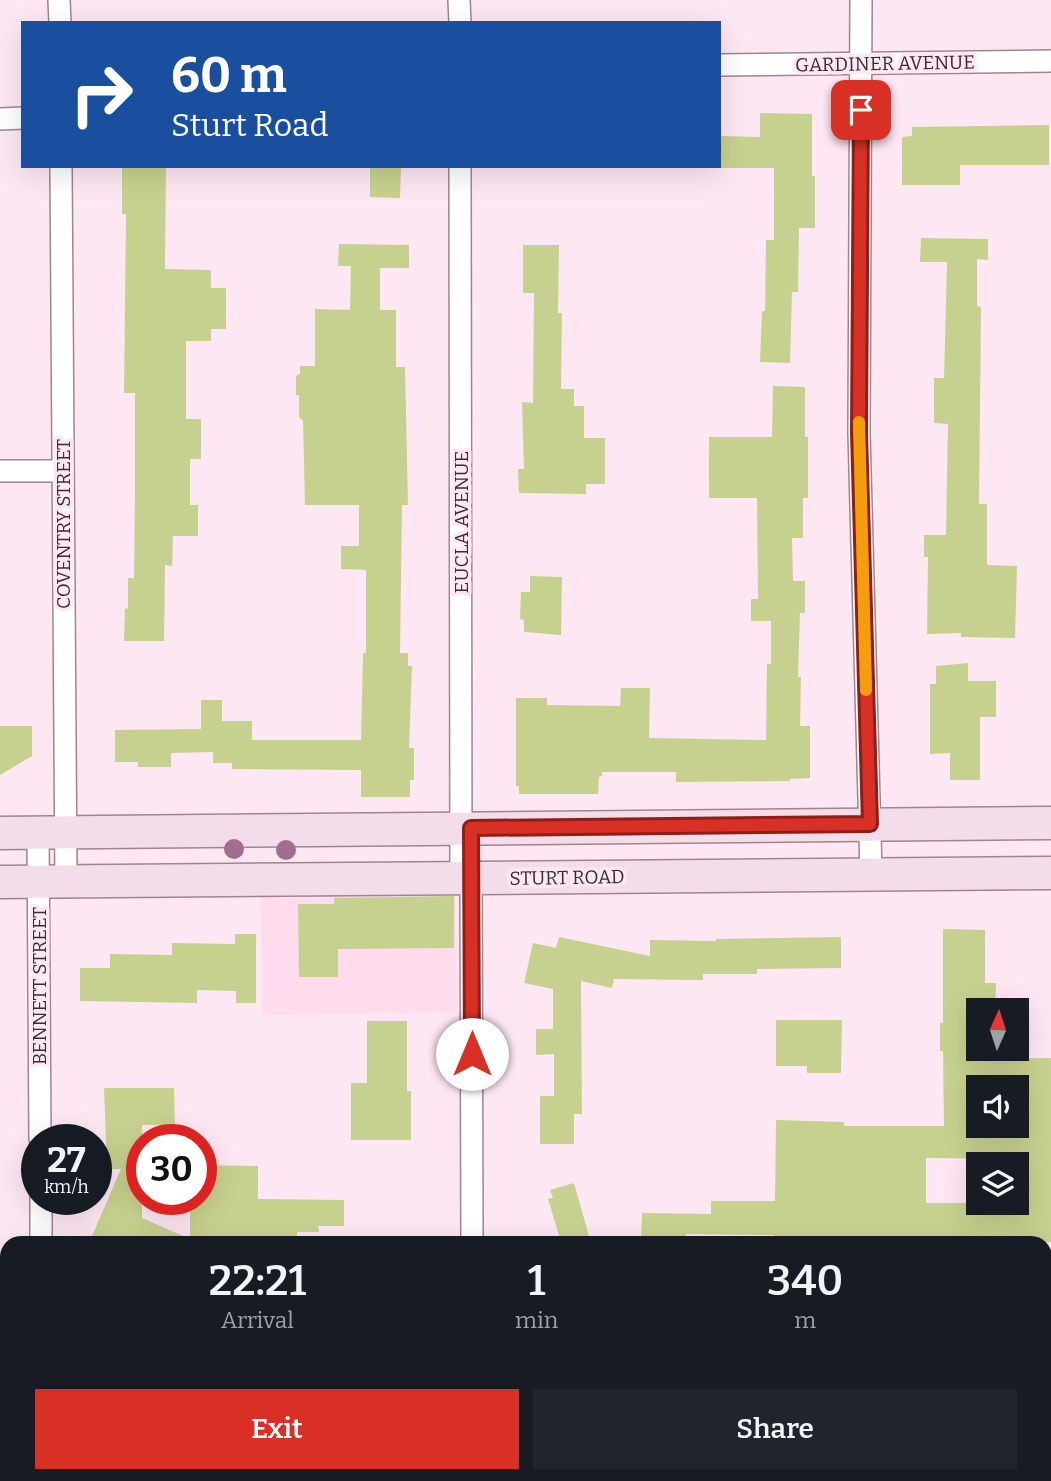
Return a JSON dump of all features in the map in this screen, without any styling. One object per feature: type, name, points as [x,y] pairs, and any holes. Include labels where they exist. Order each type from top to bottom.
[{"type":"main road","points":[[0,833],[1051,823]]},
{"type":"main road","name":"STURT ROAD","points":[[0,882],[1051,873]]},
{"type":"street","points":[[59,0],[60,21]]},
{"type":"street","points":[[459,0],[460,21]]},
{"type":"street","points":[[861,0],[859,433],[870,873]]},
{"type":"street","name":"GARDINER AVENUE","points":[[721,65],[1051,61]]},
{"type":"street","points":[[0,119],[21,118]]},
{"type":"street","name":"COVENTRY STREET","points":[[52,882],[51,832],[63,471],[61,168]]},
{"type":"street","name":"EUCLA AVENUE","points":[[460,168],[472,1236]]},
{"type":"street","points":[[0,471],[63,471]]},
{"type":"street","name":"BENNETT STREET","points":[[41,1124],[52,882]]},
{"type":"street","points":[[41,1215],[41,1236]]},
{"type":"shaded area","points":[[455,890],[457,1012],[263,1015],[261,893]]},
{"type":"building","points":[[760,113],[812,114],[815,228],[799,228],[798,292],[792,292],[790,363],[760,362],[762,311],[765,311],[766,240],[774,240],[774,168],[721,168],[721,136],[760,137]]},
{"type":"building","points":[[1049,125],[1049,165],[960,165],[960,185],[902,185],[902,137],[912,136],[912,127]]},
{"type":"building","points":[[122,168],[166,168],[165,269],[211,270],[211,288],[226,288],[226,329],[211,329],[211,341],[186,341],[186,419],[201,419],[201,459],[190,459],[190,505],[198,505],[198,536],[173,536],[172,566],[165,565],[164,641],[124,641],[128,578],[134,578],[135,393],[124,393],[126,214],[122,214]]},
{"type":"building","points":[[370,168],[401,168],[400,198],[370,197]]},
{"type":"building","points":[[921,238],[988,239],[988,260],[977,259],[977,306],[981,307],[979,504],[987,504],[987,565],[1017,566],[1015,638],[961,637],[961,633],[927,634],[928,557],[924,557],[924,535],[946,535],[948,424],[934,423],[934,378],[944,378],[947,262],[920,262]]},
{"type":"building","points":[[339,244],[409,245],[409,268],[380,268],[380,310],[396,310],[396,367],[405,367],[408,505],[402,505],[400,653],[408,653],[408,666],[412,666],[409,748],[414,748],[414,780],[410,780],[410,797],[361,797],[361,770],[232,769],[232,763],[213,763],[213,752],[171,753],[171,767],[138,767],[138,762],[115,762],[115,730],[201,729],[201,700],[222,700],[222,721],[252,721],[252,740],[361,740],[363,653],[366,653],[366,570],[341,569],[341,546],[359,546],[359,505],[305,505],[303,421],[299,417],[299,395],[296,395],[296,376],[300,374],[300,366],[315,366],[315,309],[350,310],[351,266],[338,266]]},
{"type":"building","points":[[523,245],[559,245],[561,389],[574,389],[574,406],[584,406],[584,438],[605,438],[605,484],[586,484],[586,494],[519,493],[518,469],[524,469],[522,402],[533,403],[534,293],[523,293]]},
{"type":"building","points":[[773,386],[805,387],[808,498],[803,498],[803,538],[792,538],[793,581],[805,581],[805,613],[800,613],[798,677],[801,677],[800,726],[810,726],[810,778],[790,781],[676,782],[676,772],[602,772],[598,794],[519,794],[519,786],[516,786],[516,698],[547,698],[547,705],[620,706],[621,688],[650,688],[649,738],[766,740],[767,664],[771,664],[771,621],[751,621],[751,599],[758,599],[757,498],[709,498],[709,437],[772,437]]},
{"type":"building","points":[[530,576],[562,577],[561,635],[524,632],[524,620],[520,619],[521,592],[530,592]]},
{"type":"building","points":[[968,663],[968,681],[996,681],[996,717],[980,717],[980,780],[950,780],[950,753],[930,754],[930,684],[936,684],[936,666]]},
{"type":"building","points":[[0,726],[32,726],[32,756],[0,775]]},
{"type":"building","points":[[454,896],[454,948],[338,949],[338,977],[299,977],[298,904],[334,904],[334,898]]},
{"type":"building","points":[[943,929],[985,930],[985,983],[996,983],[995,998],[966,998],[966,1061],[1029,1061],[1029,1058],[1051,1058],[1051,1236],[641,1236],[642,1213],[711,1214],[711,1201],[775,1201],[776,1120],[844,1122],[844,1126],[944,1126],[943,1051],[940,1051],[940,1023],[943,1023]]},
{"type":"building","points":[[235,934],[256,934],[256,1003],[236,1003],[236,991],[197,990],[197,1003],[80,1001],[80,968],[110,968],[110,954],[172,955],[172,943],[235,944]]},
{"type":"building","points":[[559,937],[650,956],[650,940],[841,937],[841,968],[757,969],[757,974],[703,974],[703,980],[614,979],[612,988],[581,981],[582,1114],[574,1114],[574,1144],[540,1144],[540,1096],[554,1096],[554,1054],[536,1055],[536,1029],[553,1029],[553,989],[524,983],[533,943],[556,948]]},
{"type":"building","points":[[776,1020],[842,1020],[841,1073],[807,1073],[807,1066],[776,1066]]},
{"type":"building","points":[[367,1021],[407,1021],[407,1091],[411,1091],[411,1140],[351,1140],[351,1083],[367,1083]]},
{"type":"building","points":[[104,1088],[174,1088],[175,1124],[126,1124],[126,1215],[142,1215],[142,1218],[183,1236],[92,1236],[101,1215],[112,1215],[112,1190],[121,1169],[112,1169],[112,1124],[105,1124]]},
{"type":"building","points":[[217,1165],[258,1166],[258,1199],[344,1200],[344,1226],[318,1226],[319,1232],[297,1232],[297,1236],[190,1236],[190,1215],[217,1215]]},
{"type":"building","points":[[574,1183],[589,1236],[559,1236],[548,1199],[553,1198],[550,1190]]},
{"type":"slow traffic","points":[[859,422],[866,690]]},
{"type":"route","points":[[472,1054],[471,828],[870,824],[859,433],[861,110]]}]
